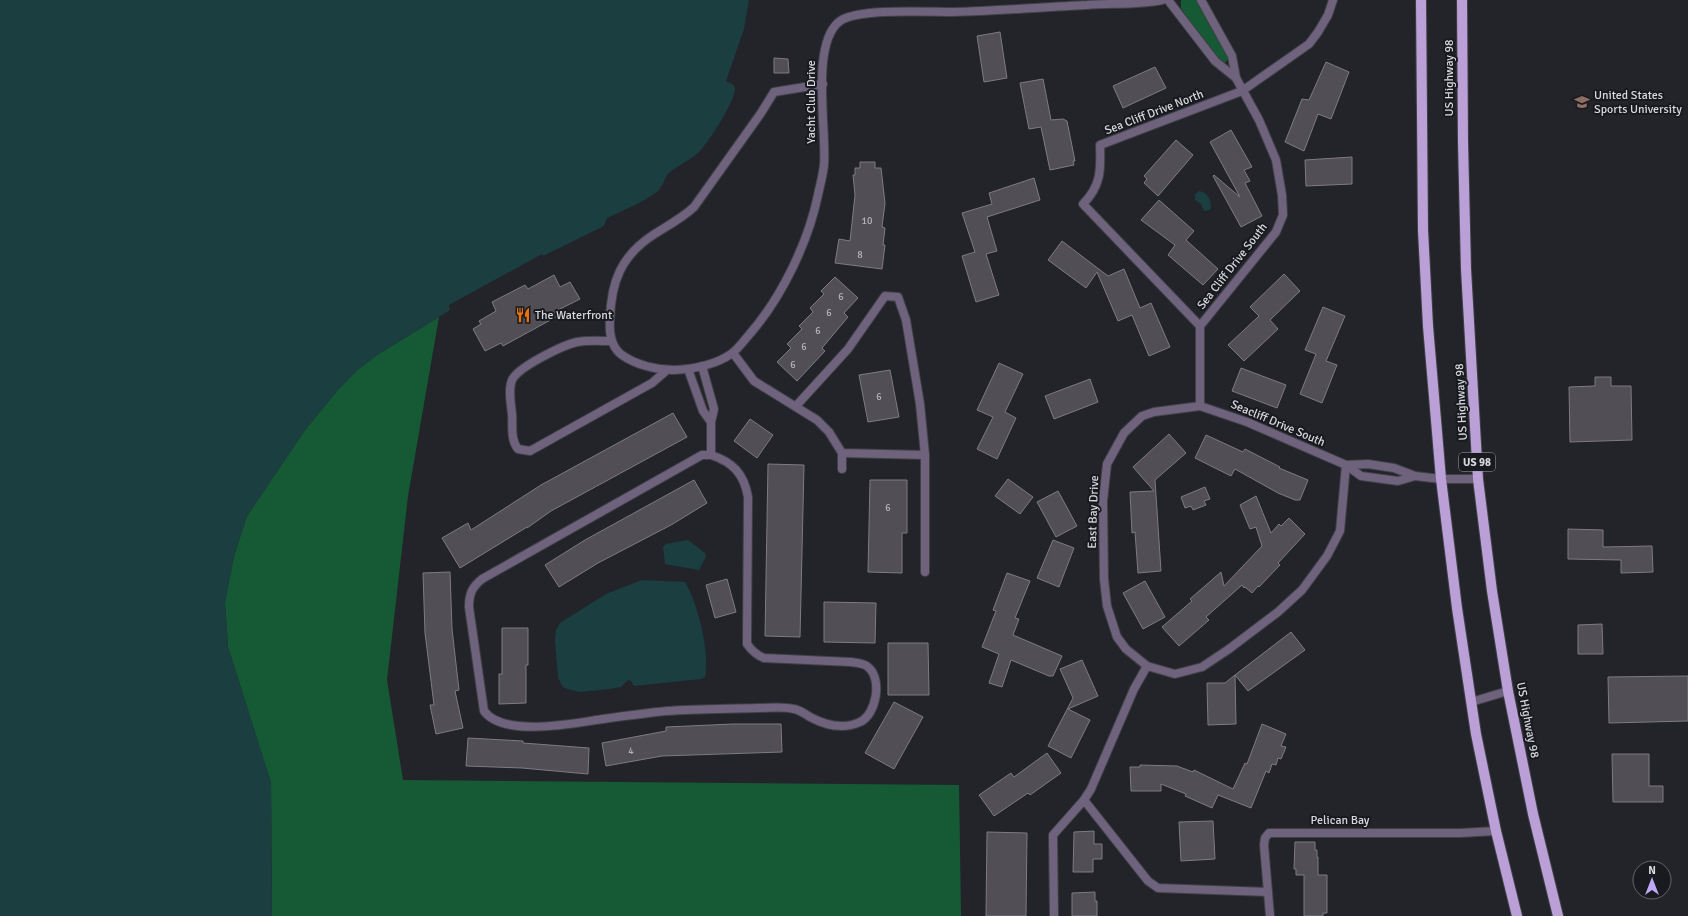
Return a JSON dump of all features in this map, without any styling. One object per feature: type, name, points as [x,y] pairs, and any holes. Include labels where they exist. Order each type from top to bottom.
[{"type":"main road","points":[[1421,0],[1423,230],[1428,326],[1441,479],[1457,608],[1476,734],[1496,831],[1517,916]]},
{"type":"main road","name":"US Highway 98","points":[[1462,0],[1466,269],[1478,479],[1492,591],[1508,691],[1533,814],[1558,916]]},
{"type":"street","name":"Yacht Club Drive","points":[[611,341],[616,350],[627,358],[645,366],[667,370],[688,369],[702,366],[732,353],[755,327],[774,300],[790,273],[814,213],[824,165],[824,52],[827,38],[834,27],[842,20],[852,16],[875,12],[961,12],[1162,0]]},
{"type":"street","points":[[1168,0],[1215,61],[1236,78]]},
{"type":"street","points":[[1201,0],[1232,56],[1236,78]]},
{"type":"street","name":"Sea Cliff Drive North","points":[[1200,326],[1083,204],[1092,195],[1099,179],[1101,167],[1100,146],[1242,91],[1309,44],[1328,15],[1333,0]]},
{"type":"street","name":"Sea Cliff Drive South","points":[[1200,406],[1200,326],[1276,232],[1283,215],[1282,195],[1276,160],[1259,120],[1236,78]]},
{"type":"street","points":[[667,370],[652,383],[530,451],[518,449],[514,444],[512,436],[510,390],[511,381],[517,372],[538,359],[566,345],[577,342],[611,341],[609,323],[612,290],[619,271],[635,250],[650,237],[680,218],[694,207],[761,113],[774,92],[823,84]]},
{"type":"street","points":[[796,406],[848,349],[885,296],[898,297],[906,320],[920,404],[925,455],[925,572]]},
{"type":"street","points":[[732,353],[754,381],[817,420],[828,432],[842,453],[842,468]]},
{"type":"street","points":[[702,366],[714,409],[711,422],[711,455]]},
{"type":"street","points":[[688,369],[703,411],[711,422]]},
{"type":"street","name":"Seacliff Drive South","points":[[1200,406],[1247,422],[1346,465],[1361,476],[1398,481],[1415,476]]},
{"type":"street","name":"East Bay Drive","points":[[1200,406],[1154,412],[1142,416],[1124,433],[1107,464],[1104,480],[1103,524],[1104,579],[1107,606],[1117,637],[1126,649],[1147,666],[1175,674],[1202,666],[1230,649],[1278,612],[1302,590],[1327,556],[1340,531],[1346,465]]},
{"type":"street","points":[[842,453],[925,455]]},
{"type":"street","points":[[702,455],[711,455],[721,458],[737,471],[743,478],[746,486],[748,497],[747,644],[757,656],[764,658],[851,662],[868,666],[872,671],[876,691],[874,705],[869,715],[860,722],[839,726],[829,725],[793,709],[695,709],[536,727],[501,722],[487,716],[484,711],[469,607],[469,596],[476,584],[702,455]]},
{"type":"street","name":"Seacliff Drive South","points":[[1346,465],[1368,464],[1394,468],[1415,476],[1441,479],[1478,479]]},
{"type":"street","points":[[1054,916],[1053,835],[1084,800],[1134,689],[1147,666]]},
{"type":"street","points":[[1471,702],[1508,691]]},
{"type":"street","points":[[1084,800],[1148,882],[1158,888],[1268,892]]},
{"type":"street","name":"Pelican Bay","points":[[1270,916],[1264,845],[1265,838],[1269,833],[1460,833],[1496,831]]},
{"type":"green space","points":[[1181,0],[1197,0],[1229,59],[1223,64],[1181,8]]},
{"type":"green space","points":[[439,317],[408,496],[387,680],[403,780],[959,785],[961,916],[272,916],[271,783],[228,647],[225,602],[234,556],[247,516],[305,430],[337,391],[357,370],[377,355]]},
{"type":"shaded area","points":[[0,0],[749,0],[744,29],[726,81],[732,84],[735,88],[734,94],[721,121],[709,140],[699,152],[667,175],[658,191],[639,203],[607,218],[604,226],[543,256],[542,254],[449,305],[450,310],[377,355],[357,370],[337,391],[305,430],[247,516],[234,555],[225,602],[228,647],[271,783],[272,916],[0,916]]},
{"type":"shaded area","points":[[1199,191],[1205,193],[1209,198],[1211,204],[1210,210],[1204,211],[1201,204],[1195,200],[1195,194]]},
{"type":"shaded area","points":[[688,540],[705,553],[706,556],[699,570],[665,564],[663,547],[666,544]]},
{"type":"shaded area","points":[[642,580],[685,582],[690,591],[702,628],[706,655],[705,677],[701,679],[634,686],[631,681],[628,680],[621,687],[580,692],[563,687],[558,678],[555,641],[556,630],[560,623],[606,594]]},
{"type":"building","points":[[1000,32],[1007,78],[984,82],[977,36]]},
{"type":"building","points":[[774,58],[788,59],[789,73],[774,73]]},
{"type":"building","points":[[1326,62],[1349,72],[1331,119],[1318,114],[1304,151],[1285,142],[1302,99],[1309,100]]},
{"type":"building","points":[[1155,67],[1166,88],[1123,108],[1113,86]]},
{"type":"building","points":[[1043,79],[1051,120],[1063,119],[1067,121],[1075,161],[1073,161],[1074,165],[1050,170],[1041,127],[1029,129],[1020,83]]},
{"type":"building","points":[[1231,130],[1252,167],[1244,170],[1250,181],[1245,183],[1262,216],[1241,227],[1213,176],[1214,175],[1240,197],[1210,142]]},
{"type":"building","points":[[1176,140],[1193,155],[1158,196],[1144,183],[1147,179],[1144,176]]},
{"type":"building","points":[[1352,157],[1352,184],[1306,186],[1305,160]]},
{"type":"building","points":[[860,162],[875,162],[875,168],[881,168],[885,203],[882,227],[885,228],[883,245],[885,245],[882,269],[835,263],[839,239],[850,241],[855,195],[853,175],[855,175],[855,168],[860,168]]},
{"type":"building","points":[[1034,178],[1040,200],[987,217],[997,251],[986,254],[999,295],[976,302],[962,256],[975,252],[962,213],[992,204],[989,193]]},
{"type":"building","points":[[1159,200],[1194,231],[1186,240],[1218,269],[1203,285],[1168,255],[1175,245],[1141,220]]},
{"type":"building","points":[[1062,241],[1108,276],[1124,269],[1140,308],[1151,303],[1170,347],[1149,356],[1132,315],[1118,321],[1097,272],[1086,288],[1048,260]]},
{"type":"building","points":[[1284,274],[1300,291],[1270,320],[1278,329],[1244,361],[1228,345],[1259,316],[1250,307]]},
{"type":"building","name":"The Waterfront","points":[[554,275],[560,287],[570,282],[580,299],[554,312],[556,317],[503,346],[501,343],[485,351],[473,329],[481,324],[479,321],[496,311],[492,302],[525,285],[528,289]]},
{"type":"building","points":[[835,277],[858,298],[844,313],[848,317],[822,348],[825,351],[797,381],[777,362],[791,348],[787,344],[802,329],[799,326],[813,312],[810,308],[824,294],[821,291]]},
{"type":"building","points":[[1323,307],[1345,316],[1326,361],[1337,365],[1322,403],[1300,394],[1316,354],[1305,350]]},
{"type":"building","points":[[999,363],[1023,374],[1005,412],[1016,418],[997,459],[977,449],[993,417],[977,410]]},
{"type":"building","points":[[1241,368],[1286,385],[1277,408],[1232,391]]},
{"type":"building","points":[[890,370],[899,417],[868,422],[859,375]]},
{"type":"building","points":[[1595,377],[1611,377],[1611,386],[1631,386],[1632,440],[1570,442],[1569,387],[1595,386]]},
{"type":"building","points":[[1090,379],[1098,402],[1054,419],[1045,396]]},
{"type":"building","points":[[673,413],[687,437],[551,511],[527,528],[460,568],[442,538],[468,523],[471,530],[541,485]]},
{"type":"building","points":[[750,419],[773,435],[757,458],[734,441]]},
{"type":"building","points":[[1169,434],[1186,453],[1155,480],[1161,571],[1138,573],[1135,532],[1132,533],[1130,492],[1154,491],[1133,467]]},
{"type":"building","points":[[1206,435],[1243,452],[1245,449],[1280,467],[1279,468],[1308,480],[1300,500],[1295,500],[1278,493],[1235,469],[1231,476],[1195,458]]},
{"type":"building","points":[[768,464],[804,465],[800,637],[765,636]]},
{"type":"building","points":[[1008,479],[1033,497],[1020,514],[995,496]]},
{"type":"building","points":[[694,480],[707,503],[671,525],[598,563],[559,587],[545,565],[585,540]]},
{"type":"building","points":[[870,480],[907,480],[907,533],[902,533],[902,573],[868,572]]},
{"type":"building","points":[[1205,487],[1210,499],[1204,501],[1206,505],[1193,510],[1191,506],[1185,508],[1181,497]]},
{"type":"building","points":[[1058,491],[1077,526],[1056,537],[1037,502]]},
{"type":"building","points":[[1256,496],[1271,533],[1279,524],[1281,526],[1289,518],[1305,534],[1278,563],[1280,565],[1259,587],[1258,586],[1252,593],[1242,585],[1206,617],[1209,620],[1179,646],[1162,627],[1192,601],[1190,599],[1221,572],[1224,586],[1262,546],[1256,527],[1250,529],[1240,505]]},
{"type":"building","points":[[1568,529],[1603,530],[1603,547],[1652,546],[1653,572],[1621,573],[1621,560],[1568,559]]},
{"type":"building","points":[[1053,540],[1074,548],[1059,587],[1037,578]]},
{"type":"building","points":[[450,572],[452,629],[459,690],[455,691],[463,728],[436,734],[430,705],[434,705],[425,633],[423,573]]},
{"type":"building","points":[[1007,573],[1030,581],[1015,618],[1019,619],[1013,635],[1062,656],[1053,676],[1049,676],[1011,660],[1002,687],[989,683],[999,654],[982,647],[996,611],[993,610]]},
{"type":"building","points":[[727,579],[736,612],[715,618],[706,585]]},
{"type":"building","points":[[1145,581],[1165,617],[1143,629],[1123,593]]},
{"type":"building","points":[[824,602],[876,603],[875,643],[824,642]]},
{"type":"building","points":[[1602,624],[1603,654],[1578,654],[1578,625]]},
{"type":"building","points":[[502,628],[528,628],[526,703],[499,704],[499,674],[502,674]]},
{"type":"building","points":[[1291,632],[1305,650],[1248,691],[1235,675]]},
{"type":"building","points":[[888,643],[928,643],[929,695],[888,695]]},
{"type":"building","points":[[1082,660],[1098,696],[1068,709],[1090,720],[1071,758],[1048,746],[1073,698],[1060,669]]},
{"type":"building","points":[[1235,675],[1236,724],[1208,725],[1207,683],[1225,683]]},
{"type":"building","points":[[1688,676],[1688,721],[1609,723],[1608,677]]},
{"type":"building","points":[[894,702],[923,717],[894,769],[865,753]]},
{"type":"building","points":[[733,724],[781,724],[782,752],[662,756],[606,766],[602,743],[666,731],[666,727]]},
{"type":"building","points":[[1262,724],[1286,734],[1281,746],[1286,747],[1281,759],[1278,758],[1276,765],[1272,764],[1269,773],[1266,771],[1251,808],[1218,795],[1212,808],[1185,796],[1186,794],[1161,784],[1161,791],[1131,791],[1130,767],[1140,767],[1140,765],[1177,766],[1193,772],[1194,770],[1233,789],[1245,763],[1247,764]]},
{"type":"building","points":[[468,738],[523,741],[523,743],[589,748],[588,774],[522,768],[466,766]]},
{"type":"building","points":[[1047,753],[1061,773],[1030,795],[1028,793],[994,816],[979,795],[1011,773],[1014,777]]},
{"type":"building","points":[[1612,754],[1649,754],[1649,786],[1663,786],[1663,802],[1613,802]]},
{"type":"building","points":[[1213,821],[1215,859],[1181,861],[1179,822]]},
{"type":"building","points":[[1094,831],[1094,844],[1102,844],[1102,859],[1093,859],[1093,872],[1073,872],[1074,832]]},
{"type":"building","points":[[987,832],[1027,833],[1026,916],[986,916]]},
{"type":"building","points":[[1295,842],[1315,842],[1315,850],[1317,850],[1318,857],[1318,875],[1327,875],[1327,913],[1323,913],[1323,916],[1304,916],[1304,875],[1296,875],[1296,869],[1294,869]]},
{"type":"building","points":[[1095,892],[1095,901],[1097,901],[1097,916],[1072,916],[1072,893]]},
{"type":"place","name":"United States Sports University","points":[[1582,102]]},
{"type":"place","name":"The Waterfront","points":[[523,315]]}]
